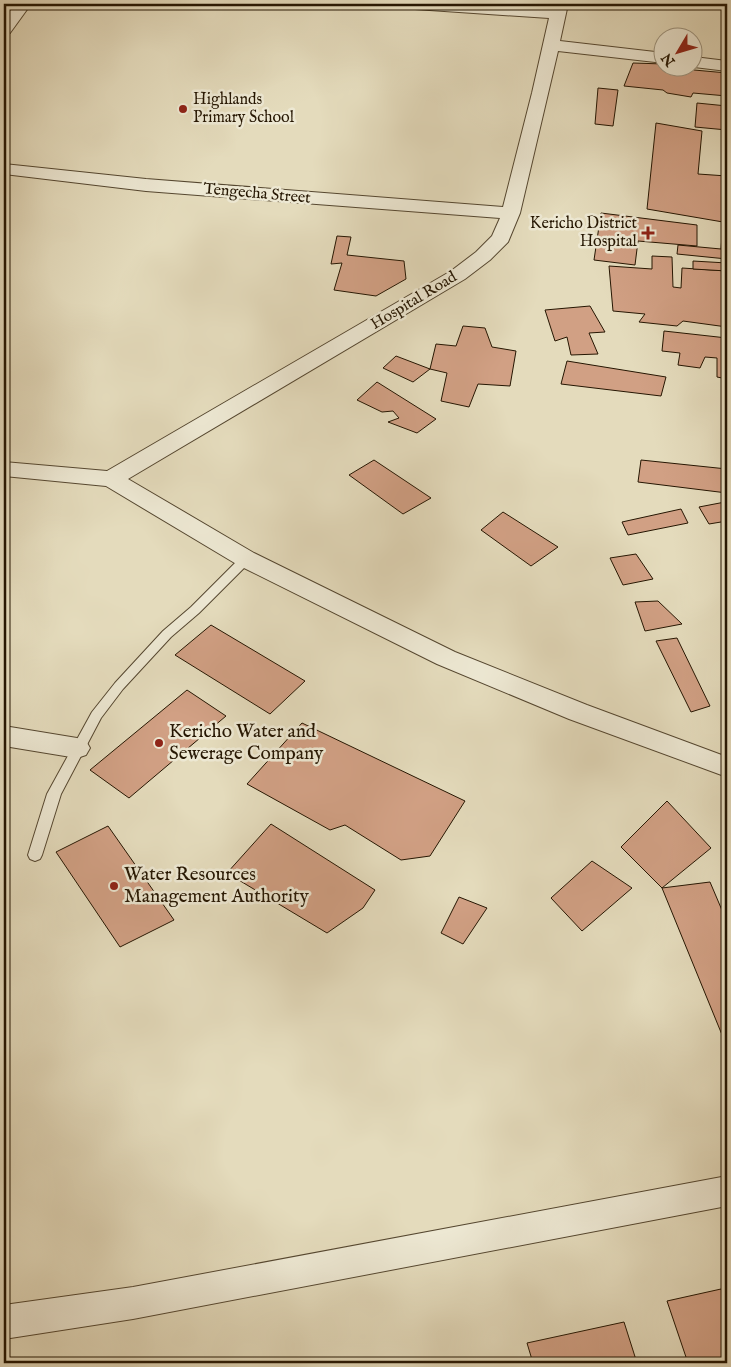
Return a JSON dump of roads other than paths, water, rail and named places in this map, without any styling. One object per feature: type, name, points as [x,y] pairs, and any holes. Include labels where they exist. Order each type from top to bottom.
[{"type":"street","points":[[4,30],[23,4]]},
{"type":"street","points":[[415,4],[558,9]]},
{"type":"street","name":"Hospital Road","points":[[111,478],[458,275],[501,238],[511,213],[558,9]]},
{"type":"street","points":[[551,45],[654,57]]},
{"type":"street","points":[[704,63],[727,66]]},
{"type":"street","name":"Tengecha Street","points":[[4,169],[156,186],[511,213]]},
{"type":"street","points":[[4,469],[111,478],[246,559],[446,658],[578,712],[727,767]]},
{"type":"street","points":[[4,736],[77,748]]},
{"type":"street","points":[[4,1322],[133,1303],[727,1191]]},
{"type":"lane","points":[[35,855],[54,794],[96,715],[119,686],[167,634],[195,610],[246,559]]},
{"type":"place","name":"Highlands Primary School","points":[[183,109]]},
{"type":"place","name":"Kericho District Hospital","points":[[648,233]]},
{"type":"place","name":"Kericho Water and Sewerage Company","points":[[159,743]]},
{"type":"place","name":"Water Resources Management Authority","points":[[114,886]]}]
